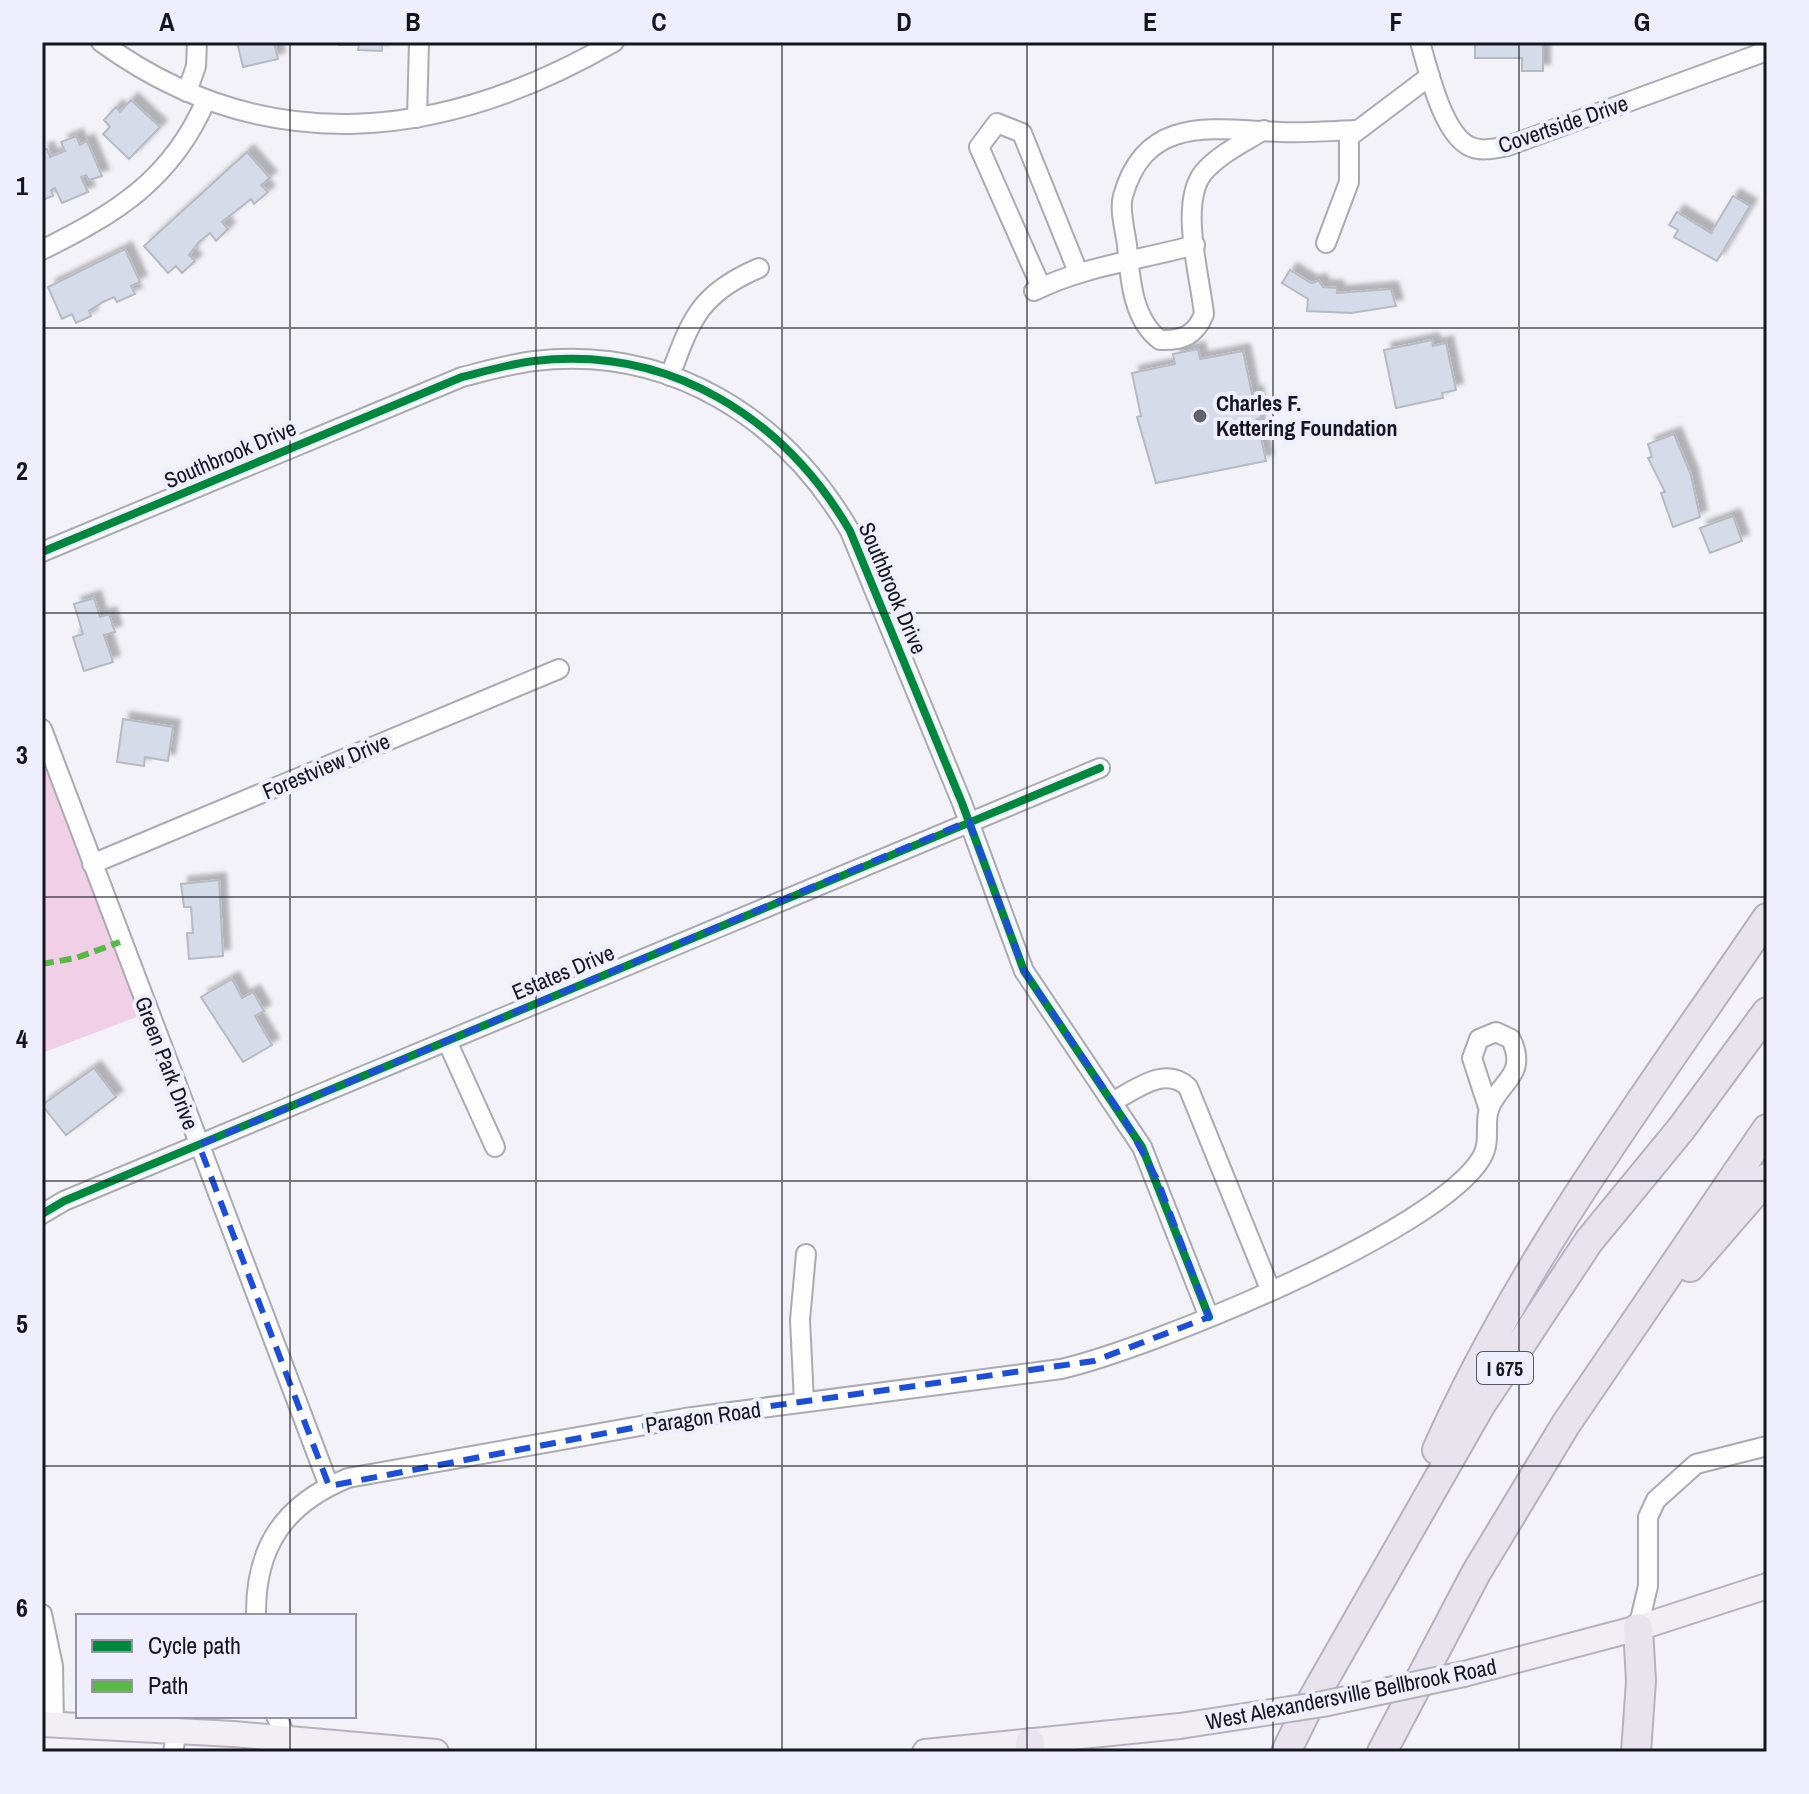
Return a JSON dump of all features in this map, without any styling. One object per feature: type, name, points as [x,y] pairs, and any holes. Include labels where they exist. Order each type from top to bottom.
[{"type":"highway","points":[[1375,1589],[1473,1369],[1594,1171],[1767,918]]},
{"type":"highway","name":"I 675","points":[[1286,1752],[1480,1406],[1589,1241],[1681,1129],[1767,1012]]},
{"type":"highway","points":[[1382,1752],[1484,1560],[1566,1424],[1767,1129]]},
{"type":"highway","points":[[1624,1343],[1767,1178]]},
{"type":"highway","points":[[1636,1752],[1641,1681],[1638,1628]]},
{"type":"main road","name":"West Alexandersville Bellbrook Road","points":[[925,1752],[1030,1748],[1323,1704],[1464,1674],[1638,1628],[1767,1586]]},
{"type":"main road","points":[[48,1725],[175,1742],[283,1735],[436,1752]]},
{"type":"street","points":[[101,42],[123,58],[206,100],[293,121],[380,125],[503,96],[547,78],[614,42]]},
{"type":"street","points":[[187,92],[196,66],[197,42]]},
{"type":"street","points":[[417,118],[419,42]]},
{"type":"street","name":"Covertside Drive","points":[[1420,42],[1453,132],[1472,148],[1487,150],[1508,146],[1767,51]]},
{"type":"street","points":[[1326,243],[1349,182],[1347,148],[1355,130],[1430,76]]},
{"type":"street","points":[[42,250],[113,211],[154,180],[180,149],[206,100]]},
{"type":"street","points":[[1078,272],[1022,133],[997,123],[979,147],[1038,289],[1078,272],[1129,263],[1195,245]]},
{"type":"street","points":[[1264,130],[1221,156],[1201,175],[1190,211],[1204,314],[1199,327],[1189,336],[1160,340],[1141,321],[1129,263],[1122,198],[1134,170],[1150,149],[1164,138],[1199,128],[1355,130]]},
{"type":"street","points":[[670,376],[698,310],[729,281],[759,268]]},
{"type":"street","name":"Southbrook Drive","points":[[42,552],[462,377],[526,363],[570,360],[634,366],[670,376],[733,405],[765,427],[804,464],[832,500],[874,586],[969,821],[1024,971],[1142,1147],[1158,1181],[1209,1317]]},
{"type":"street","name":"Forestview Drive","points":[[92,864],[559,669]]},
{"type":"street","name":"Green Park Drive","points":[[42,729],[329,1486]]},
{"type":"street","name":"Estates Drive","points":[[42,1214],[199,1145],[1100,768]]},
{"type":"street","points":[[447,1041],[495,1147]]},
{"type":"street","points":[[1112,1102],[1167,1077],[1180,1079],[1188,1087],[1270,1289]]},
{"type":"street","name":"Paragon Road","points":[[256,1614],[259,1571],[275,1533],[293,1512],[329,1486],[348,1478],[654,1423],[1061,1369],[1094,1361],[1229,1309],[1369,1243],[1416,1216],[1473,1170],[1484,1155],[1489,1110]]},
{"type":"street","points":[[804,1402],[800,1320],[806,1254]]},
{"type":"street","points":[[1638,1628],[1648,1586],[1648,1517],[1656,1500],[1667,1486],[1696,1464],[1767,1446]]},
{"type":"street","points":[[42,1614],[53,1666],[48,1725]]},
{"type":"highlighted area","points":[[969,821],[1024,971],[1122,1115],[1158,1181],[1209,1317],[1094,1361],[685,1418],[329,1486],[199,1145]]},
{"type":"shaded area","points":[[42,730],[147,1013],[42,1053]]},
{"type":"building","points":[[237,42],[274,42],[278,59],[243,67]]},
{"type":"building","points":[[339,42],[382,42],[382,51],[358,50],[359,45],[339,45]]},
{"type":"building","points":[[1475,42],[1543,42],[1543,71],[1522,71],[1522,58],[1475,58]]},
{"type":"building","points":[[131,100],[160,127],[129,159],[103,134],[110,127],[104,120],[116,107],[120,112]]},
{"type":"building","points":[[76,136],[80,145],[87,141],[102,176],[89,180],[86,175],[81,177],[88,192],[62,203],[55,188],[51,190],[53,196],[42,200],[42,150],[47,149],[50,157],[65,151],[61,142]]},
{"type":"building","points":[[247,152],[270,178],[261,185],[268,192],[254,204],[251,199],[222,222],[228,229],[216,241],[210,233],[199,242],[189,255],[195,261],[182,273],[176,266],[168,273],[144,246]]},
{"type":"building","points":[[1733,196],[1750,206],[1717,261],[1674,237],[1678,230],[1669,225],[1677,212],[1711,233]]},
{"type":"building","points":[[125,249],[140,282],[131,286],[135,294],[117,302],[114,297],[103,302],[89,311],[91,316],[76,323],[72,314],[62,319],[48,287]]},
{"type":"building","points":[[1290,270],[1311,283],[1319,281],[1323,287],[1337,288],[1337,293],[1391,289],[1396,306],[1351,313],[1307,311],[1308,299],[1282,283]]},
{"type":"building","points":[[1432,340],[1433,346],[1446,343],[1456,390],[1442,393],[1443,398],[1396,408],[1384,350]]},
{"type":"building","name":"Charles F. Kettering Foundation","points":[[1198,349],[1200,359],[1243,351],[1252,394],[1256,393],[1261,418],[1257,419],[1266,461],[1156,483],[1137,417],[1141,416],[1132,373],[1175,364],[1173,354]]},
{"type":"building","points":[[1674,434],[1691,475],[1700,517],[1673,527],[1661,493],[1665,492],[1648,458],[1652,457],[1648,444]]},
{"type":"building","points":[[1733,516],[1742,541],[1710,553],[1700,528]]},
{"type":"building","points":[[94,598],[100,617],[109,614],[115,632],[104,635],[113,662],[84,671],[73,637],[83,634],[74,604]]},
{"type":"building","points":[[123,719],[173,727],[168,761],[145,757],[144,766],[117,762]]},
{"type":"building","points":[[219,880],[223,956],[189,959],[187,933],[193,933],[191,907],[184,907],[181,884]]},
{"type":"building","points":[[232,979],[242,998],[253,992],[264,1011],[255,1016],[272,1045],[243,1062],[201,997]]},
{"type":"building","points":[[94,1068],[116,1097],[66,1135],[42,1105]]},
{"type":"marked path","points":[[42,964],[76,958],[120,942]]},
{"type":"cycle path","points":[[42,552],[462,377],[534,361],[584,359],[631,365],[676,378],[718,398],[757,423],[792,455],[823,491],[850,531],[962,803],[1024,971],[1142,1147],[1209,1317]]},
{"type":"cycle path","points":[[42,1214],[64,1201],[1100,768]]},
{"type":"place","name":"Charles F. Kettering Foundation","points":[[1200,416]]}]
